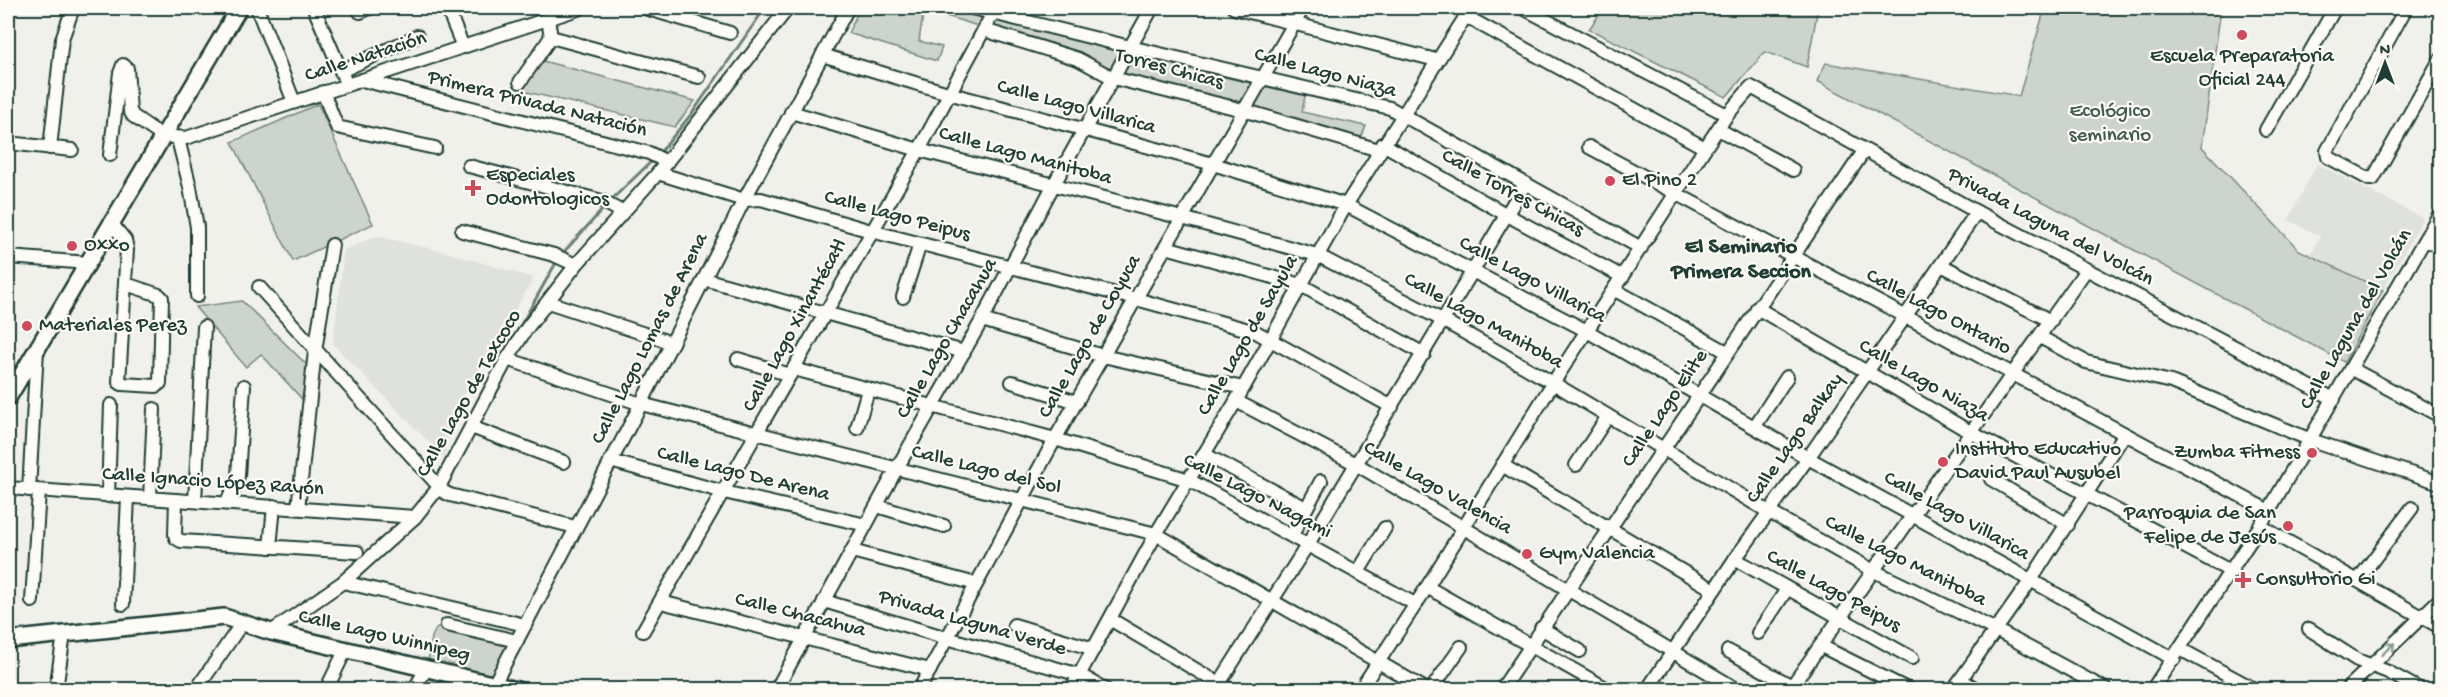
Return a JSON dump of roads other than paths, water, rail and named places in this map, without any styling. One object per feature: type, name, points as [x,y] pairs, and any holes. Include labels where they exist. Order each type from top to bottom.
[{"type":"main road","points":[[8,399],[239,8]]},
{"type":"main road","name":"Calle Lago Winnipeg","points":[[8,640],[224,617],[271,632],[492,687],[517,690]]},
{"type":"street","points":[[50,148],[61,48],[64,31],[73,8]]},
{"type":"street","points":[[257,8],[294,102]]},
{"type":"street","points":[[314,8],[346,84]]},
{"type":"street","points":[[447,8],[463,47]]},
{"type":"street","name":"Calle Natación","points":[[162,136],[178,139],[223,127],[346,84],[581,8]]},
{"type":"street","points":[[645,8],[730,33]]},
{"type":"street","name":"Calle Lago de Texcoco","points":[[271,632],[344,582],[415,518],[439,487],[507,359],[613,206],[658,173],[661,158],[788,8]]},
{"type":"street","name":"Calle Lago Lomas de Arena","points":[[492,687],[641,404],[744,200],[848,8]]},
{"type":"street","name":"Calle Lago Niaza","points":[[972,8],[994,11],[1130,47],[1384,106],[1641,248]]},
{"type":"street","name":"Calle Lago Chacahua","points":[[776,690],[897,468],[1012,267],[1053,186],[1152,8]]},
{"type":"street","points":[[1236,8],[1436,60]]},
{"type":"street","name":"Calle Lago de Coyuca","points":[[919,690],[1055,440],[1303,8]]},
{"type":"street","points":[[1360,690],[1427,587],[1553,383],[1726,115],[1523,8]]},
{"type":"street","points":[[2266,130],[2335,8]]},
{"type":"street","points":[[2406,8],[2327,152],[2329,158],[2373,179],[2440,60]]},
{"type":"street","name":"Calle Lago Xinantécatl","points":[[643,631],[919,150],[994,11]]},
{"type":"street","points":[[1468,12],[1705,148]]},
{"type":"street","name":"Calle Lago de Sayula","points":[[1071,690],[1156,534],[1236,401],[1346,205],[1468,12]]},
{"type":"street","points":[[520,82],[552,37],[548,19]]},
{"type":"street","name":"Torres Chicas","points":[[984,30],[1078,59],[1113,78],[1243,110]]},
{"type":"street","points":[[341,70],[417,36]]},
{"type":"street","points":[[552,37],[699,77]]},
{"type":"street","name":"Calle Lago Villarica","points":[[822,55],[1083,131],[1214,164],[1346,205],[1587,331],[1808,458],[2031,580],[2177,654],[2256,690]]},
{"type":"street","points":[[110,155],[122,66],[125,65],[131,115],[162,136]]},
{"type":"street","name":"Primera Privada Natación","points":[[361,80],[661,158]]},
{"type":"street","name":"Privada Laguna del Volcán","points":[[1726,115],[1751,87],[1977,212],[2334,399]]},
{"type":"street","points":[[323,92],[337,127],[435,148]]},
{"type":"street","name":"Calle Torres Chicas","points":[[1243,110],[1381,147],[1623,277]]},
{"type":"street","name":"Calle Lago Manitoba","points":[[791,112],[919,150],[1317,255],[1444,321],[1872,570],[1996,630],[2107,690]]},
{"type":"street","points":[[1718,129],[1793,170]]},
{"type":"street","points":[[178,139],[190,187],[196,227],[197,296]]},
{"type":"street","points":[[8,143],[72,150]]},
{"type":"street","name":"Calle Lago Ontario","points":[[1589,147],[2269,511]]},
{"type":"street","name":"Calle Lago Elite","points":[[1501,690],[1864,151]]},
{"type":"street","points":[[469,166],[613,206]]},
{"type":"street","name":"Calle Lago Peipus","points":[[658,173],[744,200],[761,199],[871,231],[1248,330],[1271,338],[1392,407]]},
{"type":"street","points":[[1110,619],[1221,687],[1525,184]]},
{"type":"street","name":"Calle Lago Balkay","points":[[1647,690],[1735,559],[1808,458],[1977,212]]},
{"type":"street","name":"Calle Laguna del Volcán","points":[[2152,690],[2232,572],[2260,526],[2440,213]]},
{"type":"street","points":[[112,224],[126,244],[126,284],[119,379],[122,384],[153,387],[160,383],[162,298],[126,284]]},
{"type":"street","points":[[462,231],[556,256],[573,264]]},
{"type":"street","points":[[2424,241],[2440,244]]},
{"type":"street","points":[[903,297],[920,244]]},
{"type":"street","points":[[298,508],[315,351],[332,245]]},
{"type":"street","points":[[1166,247],[1301,285],[1424,354]]},
{"type":"street","points":[[8,257],[89,263]]},
{"type":"street","points":[[1941,265],[2051,321]]},
{"type":"street","points":[[1728,651],[1791,688],[1872,570],[1972,433],[2086,270]]},
{"type":"street","points":[[704,279],[964,351]]},
{"type":"street","points":[[259,287],[439,487],[450,495],[575,527]]},
{"type":"street","points":[[1615,290],[1727,352]]},
{"type":"street","points":[[548,302],[672,343]]},
{"type":"street","name":"Calle Lago Niaza","points":[[1757,308],[1972,433],[2232,572]]},
{"type":"street","points":[[982,320],[1103,356],[1243,388]]},
{"type":"street","points":[[195,501],[204,327]]},
{"type":"street","points":[[2040,337],[2086,362],[2171,382],[2311,440],[2440,483]]},
{"type":"street","points":[[32,601],[38,347]]},
{"type":"street","name":"Calle Lago Nagami","points":[[738,358],[1055,440],[1189,480],[1415,604]]},
{"type":"street","name":"Calle Lago del Sol","points":[[507,359],[641,404],[1156,534],[1429,690]]},
{"type":"street","points":[[2352,369],[2440,416]]},
{"type":"street","points":[[1755,426],[1787,377]]},
{"type":"street","points":[[1012,382],[1077,402]]},
{"type":"street","points":[[226,503],[238,476],[244,386]]},
{"type":"street","points":[[857,428],[868,390]]},
{"type":"street","name":"Calle Lago Valencia","points":[[1236,401],[1356,464],[1463,528],[1569,587],[1738,690]]},
{"type":"street","points":[[108,496],[111,405]]},
{"type":"street","points":[[150,498],[154,409]]},
{"type":"street","points":[[1576,465],[1608,416]]},
{"type":"street","points":[[471,427],[564,462]]},
{"type":"street","points":[[1978,690],[1957,685],[2068,525],[2124,435]]},
{"type":"street","points":[[1204,454],[1306,508]]},
{"type":"street","name":"Calle Lago De Arena","points":[[610,461],[724,492],[866,525]]},
{"type":"street","points":[[1503,465],[1714,590]]},
{"type":"street","points":[[1991,479],[2068,525]]},
{"type":"street","points":[[1292,535],[1321,481]]},
{"type":"street","name":"Calle Ignacio López Rayón","points":[[8,488],[415,518]]},
{"type":"street","points":[[123,604],[128,497]]},
{"type":"street","points":[[176,500],[175,534],[176,538],[181,541],[357,552]]},
{"type":"street","points":[[270,547],[274,506]]},
{"type":"street","points":[[877,506],[944,526]]},
{"type":"street","points":[[2358,580],[2412,508]]},
{"type":"street","points":[[2260,526],[2440,627]]},
{"type":"street","points":[[1358,572],[1385,528]]},
{"type":"street","points":[[852,551],[976,584]]},
{"type":"street","name":"Calle Lago Peipus","points":[[1735,559],[1912,658]]},
{"type":"street","points":[[344,582],[525,625]]},
{"type":"street","points":[[1427,587],[1609,690]]},
{"type":"street","points":[[1758,633],[1787,589]]},
{"type":"street","points":[[2346,690],[2440,599]]},
{"type":"street","name":"Privada Laguna Verde","points":[[824,601],[1080,675],[1106,690]]},
{"type":"street","name":"Calle Chacahua","points":[[661,602],[930,670]]},
{"type":"street","points":[[196,690],[242,623]]},
{"type":"street","points":[[447,625],[517,641]]},
{"type":"street","points":[[1014,625],[1094,649]]},
{"type":"street","points":[[1541,628],[1580,651]]},
{"type":"street","points":[[2309,629],[2356,660],[2388,672],[2421,690]]},
{"type":"street","points":[[56,690],[64,634]]},
{"type":"street","points":[[1821,646],[1908,690]]},
{"type":"street","points":[[1429,690],[1461,647]]},
{"type":"street","points":[[326,690],[346,649]]},
{"type":"street","points":[[414,690],[426,669]]},
{"type":"waterway","points":[[659,154],[693,112],[765,8]]},
{"type":"waterway","points":[[609,202],[654,159]]},
{"type":"waterway","points":[[561,255],[605,207]]},
{"type":"waterway","points":[[512,341],[557,261]]},
{"type":"place","name":"Escuela Preparatoria Oficial 244","points":[[2242,35]]},
{"type":"place","name":"El Pino 2","points":[[1610,181]]},
{"type":"place","name":"Especiales Odontologicos","points":[[473,188]]},
{"type":"place","name":"Oxxo","points":[[72,246]]},
{"type":"place","name":"Materiales Perez","points":[[27,326]]},
{"type":"place","name":"Zumba Fitness","points":[[2312,453]]},
{"type":"place","name":"Instituto Educativo David Paul Ausubel","points":[[1943,462]]},
{"type":"place","name":"Parroquia de San Felipe de Jesús","points":[[2288,526]]},
{"type":"place","name":"Gym Valencia","points":[[1527,554]]},
{"type":"place","name":"Consultorio Gi","points":[[2243,580]]},
{"type":"district","name":"El Seminario Primera Seccion","points":[[1741,260]]},
{"type":"park label","name":"Ecológico seminario","points":[[2110,124]]}]
